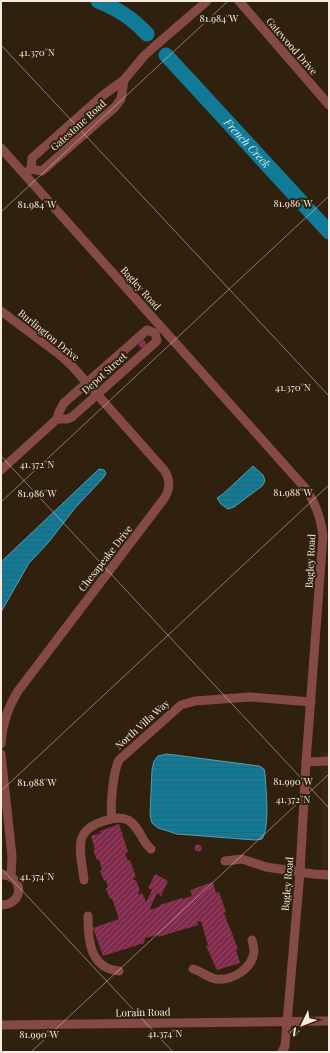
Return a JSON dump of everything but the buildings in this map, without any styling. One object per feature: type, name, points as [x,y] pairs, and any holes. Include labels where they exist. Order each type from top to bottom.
[{"type":"street","name":"Gatestone Road","points":[[124,80],[121,99],[108,114],[42,171],[28,172],[32,158],[102,96],[124,80],[150,51],[207,1]]},
{"type":"street","name":"Gatewood Drive","points":[[239,1],[329,105]]},
{"type":"street","name":"Bagley Road","points":[[1,148],[28,172],[158,330],[306,489],[317,508],[326,536],[306,762],[300,872],[286,1022]]},
{"type":"street","name":"Burlington Drive","points":[[1,311],[66,360],[97,395]]},
{"type":"street","name":"Depot Street","points":[[1,470],[58,419],[67,419],[72,417],[97,395],[156,341],[158,330],[147,330],[64,403],[58,412],[58,419]]},
{"type":"street","name":"Chesapeake Drive","points":[[1,744],[3,726],[10,704],[25,680],[157,508],[168,491],[168,480],[164,470],[97,395]]},
{"type":"street","name":"North Villa Way","points":[[112,818],[111,806],[115,768],[119,760],[181,704],[195,701],[259,697],[311,702]]},
{"type":"street","points":[[1,700],[10,704]]},
{"type":"street","points":[[1,754],[11,847],[12,877]]},
{"type":"street","points":[[306,762],[329,761]]},
{"type":"street","points":[[84,880],[80,850],[82,835],[85,830],[93,825],[112,818],[121,818],[133,824],[144,843],[151,849]]},
{"type":"street","points":[[225,861],[242,859],[266,867],[329,875]]},
{"type":"street","points":[[1,875],[12,877],[18,885],[18,895],[12,903],[1,905]]},
{"type":"street","points":[[88,916],[88,936],[93,954],[102,965],[112,970],[119,970]]},
{"type":"street","points":[[193,969],[217,979],[224,979],[237,974],[251,962],[254,952],[252,940]]},
{"type":"street","name":"Lorain Road","points":[[1,1025],[329,1021]]},
{"type":"street","points":[[282,1052],[285,1046],[286,1022]]},
{"type":"shaded area","points":[[321,752],[329,752],[329,881],[322,881]]},
{"type":"water","points":[[253,466],[263,475],[265,481],[262,486],[234,507],[228,509],[221,504],[217,498]]},
{"type":"water","points":[[99,469],[104,470],[106,473],[104,477],[75,508],[48,543],[29,563],[1,612],[1,562]]},
{"type":"water","points":[[167,754],[259,766],[264,769],[267,817],[262,839],[255,840],[177,834],[158,828],[152,823],[150,815],[152,770],[154,761],[158,756]]},
{"type":"waterway","name":"French Creek","points":[[98,1],[124,14],[147,34]]},
{"type":"waterway","name":"French Creek","points":[[166,55],[329,232]]}]
